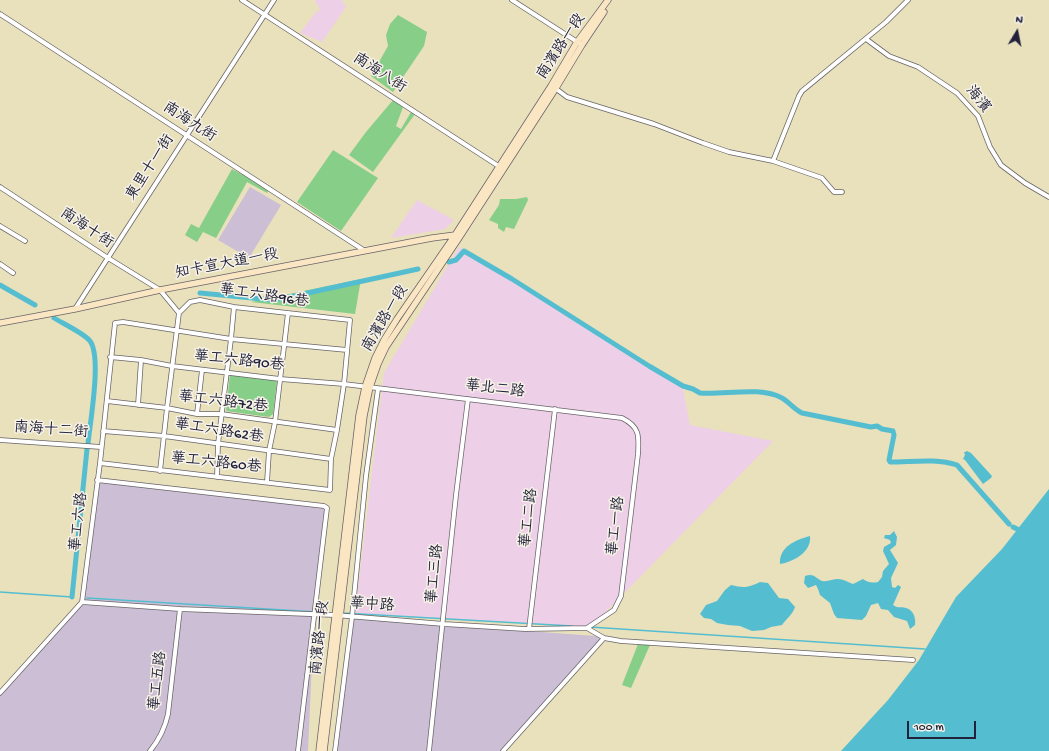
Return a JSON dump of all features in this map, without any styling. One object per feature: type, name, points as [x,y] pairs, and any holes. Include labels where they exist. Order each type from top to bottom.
[{"type":"main road","name":"南濱路一段","points":[[320,751],[368,387],[375,358],[397,319],[457,236],[608,0]]},
{"type":"main road","name":"南濱路一段","points":[[580,43],[612,0]]},
{"type":"main road","name":"知卡宣大道一段","points":[[0,323],[74,309],[160,290],[365,251],[457,236]]},
{"type":"main road","name":"南濱路一段","points":[[324,751],[338,616]]},
{"type":"street","name":"南海八街","points":[[242,0],[501,168]]},
{"type":"street","name":"東里十一街","points":[[74,309],[274,0]]},
{"type":"street","points":[[512,0],[580,43]]},
{"type":"street","points":[[773,161],[802,91],[886,22],[908,0]]},
{"type":"street","name":"南海九街","points":[[0,14],[365,251]]},
{"type":"street","name":"海濱","points":[[866,39],[889,56],[918,67],[957,93],[978,116],[990,147],[1002,165],[1025,183],[1049,197]]},
{"type":"street","points":[[553,87],[567,97],[654,124],[729,152],[773,161],[822,178],[834,192],[842,192]]},
{"type":"street","name":"南海十街","points":[[0,187],[108,258],[160,290],[179,313]]},
{"type":"street","points":[[0,226],[25,241]]},
{"type":"street","points":[[0,264],[13,273]]},
{"type":"street","name":"華工六路96巷","points":[[179,313],[190,302],[200,300],[234,307],[350,320],[347,350]]},
{"type":"street","points":[[217,476],[221,414],[234,307]]},
{"type":"street","points":[[160,470],[179,313]]},
{"type":"street","points":[[267,482],[269,452],[275,422],[288,313]]},
{"type":"street","name":"華工六路90巷","points":[[115,323],[123,322],[231,339],[347,350]]},
{"type":"street","name":"華工六路","points":[[82,602],[98,480],[110,357],[115,323]]},
{"type":"street","points":[[331,459],[344,384],[347,350]]},
{"type":"street","name":"華工六路90巷","points":[[110,357],[141,360],[202,370],[368,387]]},
{"type":"street","points":[[138,405],[141,360]]},
{"type":"street","points":[[197,414],[202,370]]},
{"type":"street","name":"華北二路","points":[[368,387],[622,418]]},
{"type":"street","points":[[335,751],[352,617],[366,476],[378,389]]},
{"type":"street","name":"華工三路","points":[[429,751],[444,624],[456,495],[468,399]]},
{"type":"street","name":"華工六路72巷","points":[[106,401],[167,408],[197,414],[221,414],[337,430]]},
{"type":"street","name":"華工二路","points":[[530,629],[555,409]]},
{"type":"street","name":"華工一路","points":[[587,628],[614,610],[620,596],[638,440],[638,433],[635,428],[629,421],[622,418]]},
{"type":"street","name":"華工六路62巷","points":[[103,431],[164,436],[269,452],[331,459]]},
{"type":"street","name":"南海十二街","points":[[0,440],[101,447]]},
{"type":"street","name":"華工六路60巷","points":[[100,463],[330,490],[331,459]]},
{"type":"street","points":[[98,480],[324,506],[328,508],[298,751]]},
{"type":"street","points":[[0,694],[82,602]]},
{"type":"street","name":"華中路","points":[[82,602],[180,609],[314,614],[530,629],[587,628]]},
{"type":"street","name":"華工五路","points":[[150,751],[160,737],[166,720],[180,609]]},
{"type":"street","points":[[587,628],[610,640],[913,660]]},
{"type":"street","points":[[503,751],[604,638]]},
{"type":"street","points":[[0,685],[4,689]]},
{"type":"shaded area","points":[[315,0],[342,0],[346,7],[322,42],[300,33],[315,13],[320,10]]},
{"type":"shaded area","points":[[250,187],[281,205],[249,258],[218,240]]},
{"type":"shaded area","points":[[417,200],[454,220],[445,229],[391,238]]},
{"type":"shaded area","points":[[459,247],[682,384],[690,425],[773,441],[591,627],[355,614],[384,373]]},
{"type":"shaded area","points":[[97,480],[327,508],[314,615],[308,751],[0,751],[0,692],[82,602]]},
{"type":"shaded area","points":[[352,618],[595,636],[599,637],[600,640],[500,751],[336,751]]},
{"type":"green space","points":[[398,15],[427,32],[424,46],[393,92],[371,76],[388,46],[386,35],[390,24]]},
{"type":"green space","points":[[393,100],[403,107],[396,126],[401,129],[411,112],[415,114],[373,172],[349,155]]},
{"type":"green space","points":[[333,150],[378,178],[341,231],[297,202]]},
{"type":"green space","points":[[232,169],[269,189],[267,193],[247,182],[216,238],[203,232],[197,242],[185,235],[191,224],[199,228]]},
{"type":"green space","points":[[527,197],[528,200],[514,229],[506,227],[504,232],[498,228],[498,224],[489,220],[499,205],[500,199]]},
{"type":"green space","points":[[361,279],[355,314],[251,302]]},
{"type":"green space","points":[[230,374],[277,380],[273,414],[269,417],[226,411]]},
{"type":"green space","points":[[638,644],[650,645],[631,688],[622,685]]},
{"type":"water","points":[[967,451],[971,453],[992,476],[983,484],[963,459],[965,455],[964,452]]},
{"type":"water","points":[[1049,489],[1049,751],[841,751],[888,700],[919,660],[956,597],[1002,549]]},
{"type":"water","points":[[894,531],[897,537],[896,545],[890,550],[898,563],[891,578],[892,587],[895,588],[898,585],[901,587],[893,605],[909,609],[915,618],[915,625],[910,629],[907,621],[894,617],[888,610],[881,609],[878,603],[871,605],[866,616],[862,620],[837,618],[830,603],[820,595],[816,585],[808,588],[804,583],[805,576],[812,575],[822,581],[840,579],[853,584],[863,579],[874,583],[878,582],[882,577],[883,571],[889,564],[883,551],[884,547],[891,543],[890,540],[884,538],[885,535],[890,535]]},
{"type":"water","points":[[810,536],[808,547],[801,555],[780,564],[782,553],[789,545]]},
{"type":"water","points":[[760,582],[768,583],[779,598],[788,599],[795,607],[782,625],[764,630],[752,631],[740,626],[717,623],[711,619],[704,618],[700,614],[706,605],[717,601],[725,590],[731,585],[746,587]]},
{"type":"waterway","points":[[449,262],[456,260],[464,251],[512,279],[649,366],[683,386],[700,393],[763,392],[782,398],[802,413],[871,427],[877,426],[882,429],[893,431],[894,435],[889,460],[890,462],[932,461],[957,465],[1009,524]]},
{"type":"waterway","points":[[200,293],[273,300],[418,269]]},
{"type":"waterway","points":[[0,285],[35,305]]},
{"type":"waterway","points":[[54,318],[87,338],[93,349],[95,375],[88,444]]},
{"type":"waterway","points":[[72,597],[87,449]]},
{"type":"waterway","points":[[1013,527],[1017,529]]},
{"type":"waterway","points":[[0,592],[72,597]]},
{"type":"waterway","points":[[87,598],[333,613]]},
{"type":"waterway","points":[[343,613],[572,626]]},
{"type":"waterway","points":[[590,627],[925,649]]}]
